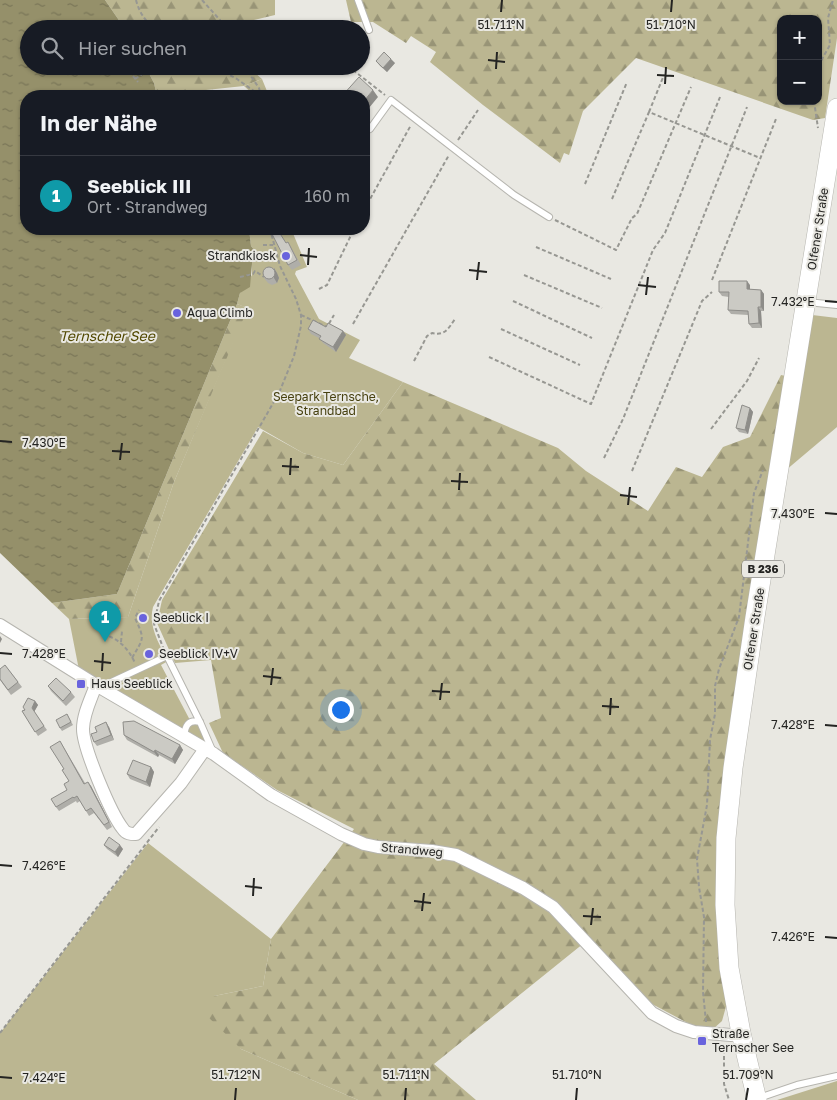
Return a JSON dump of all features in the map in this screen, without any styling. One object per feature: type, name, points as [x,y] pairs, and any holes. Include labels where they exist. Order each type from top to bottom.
[{"type":"main road","name":"Olfener Straße","points":[[740,1033],[726,938],[725,905],[726,838],[734,758],[837,108]]},
{"type":"main road","name":"B 236","points":[[740,1033],[757,1100]]},
{"type":"street","name":"Strandweg","points":[[0,625],[210,752],[271,795],[341,834],[364,844],[378,847],[432,851],[456,855],[523,888],[553,908],[652,1013],[676,1026],[694,1032],[706,1033]]},
{"type":"street","points":[[100,687],[84,718],[85,747],[111,808],[123,830],[129,834],[136,834],[210,752]]},
{"type":"street","points":[[706,1033],[731,1035],[740,1033]]},
{"type":"lane","points":[[358,0],[365,20]]},
{"type":"lane","points":[[370,128],[392,100],[514,194],[549,217]]},
{"type":"lane","points":[[806,302],[837,305]]},
{"type":"lane","points":[[100,687],[168,656],[200,722],[210,752]]},
{"type":"lane","points":[[184,738],[188,724],[194,720],[200,722]]},
{"type":"lane","points":[[757,1100],[797,1084],[837,1076]]},
{"type":"path","points":[[136,0],[138,10],[147,20]]},
{"type":"path","points":[[202,0],[220,20]]},
{"type":"path","points":[[822,60],[830,45],[828,18],[833,0]]},
{"type":"path","points":[[135,79],[141,75]]},
{"type":"path","points":[[230,75],[253,90]]},
{"type":"path","points":[[250,75],[260,90]]},
{"type":"path","points":[[360,75],[392,100]]},
{"type":"path","points":[[612,199],[664,75]]},
{"type":"path","points":[[133,76],[138,82]]},
{"type":"path","points":[[586,184],[628,82]]},
{"type":"path","points":[[549,217],[616,250],[632,218],[637,214],[691,87]]},
{"type":"path","points":[[489,357],[592,404],[653,250],[664,234],[720,96]]},
{"type":"path","points":[[604,458],[623,419],[747,107]]},
{"type":"path","points":[[352,324],[453,147],[478,110]]},
{"type":"path","points":[[648,112],[760,158]]},
{"type":"path","points":[[370,199],[415,117]]},
{"type":"path","points":[[712,280],[776,120]]},
{"type":"path","points":[[168,656],[162,647],[154,624],[159,601],[279,392],[299,339],[301,315],[296,299],[280,266],[271,235]]},
{"type":"path","points":[[319,289],[327,285],[351,235]]},
{"type":"path","points":[[263,245],[273,245]]},
{"type":"path","points":[[536,247],[611,279]]},
{"type":"path","points":[[275,268],[280,266]]},
{"type":"path","points":[[240,276],[253,274],[255,271],[265,277],[266,273]]},
{"type":"path","points":[[524,275],[602,308]]},
{"type":"path","points":[[632,472],[702,301],[712,292]]},
{"type":"path","points":[[513,301],[592,338]]},
{"type":"path","points":[[301,315],[327,327],[334,315]]},
{"type":"path","points":[[414,361],[426,336],[432,333],[440,335],[447,332],[455,320]]},
{"type":"path","points":[[501,329],[580,365]]},
{"type":"path","points":[[711,429],[747,381],[759,358]]},
{"type":"path","points":[[132,658],[142,640],[142,631],[135,618],[139,610]]},
{"type":"path","points":[[121,642],[122,631]]},
{"type":"path","points":[[103,634],[116,638],[121,642],[138,670]]},
{"type":"path","points":[[0,1032],[163,821]]},
{"type":"path","points":[[706,1033],[707,1042],[720,1046],[724,1053],[724,1084],[730,1100]]},
{"type":"green space","points":[[105,0],[275,0],[275,15],[254,20],[119,20]]},
{"type":"green space","points":[[346,0],[837,0],[837,38],[825,118],[813,120],[636,58],[583,111],[569,155],[564,153],[560,163],[430,62],[436,52],[411,36],[406,43],[373,22],[370,22],[370,20],[351,20]]},
{"type":"green space","points":[[150,75],[257,75],[262,79],[244,86],[206,90],[156,90]]},
{"type":"green space","points":[[262,79],[267,90],[248,90],[244,86]]},
{"type":"green space","name":"Seepark Ternsche, Strandbad","points":[[250,235],[294,235],[307,267],[296,271],[295,274],[319,319],[360,340],[349,358],[403,382],[343,465],[303,453],[258,427],[153,607],[153,628],[168,661],[161,665],[192,724],[198,723],[207,743],[206,745],[79,670],[69,619],[128,617],[174,482],[247,308],[237,304],[240,293],[252,275],[255,251],[251,246]]},
{"type":"green space","points":[[237,304],[248,308],[174,482],[128,617],[69,619],[52,603],[117,594]]},
{"type":"green space","points":[[804,314],[837,318],[837,427],[779,476]]},
{"type":"green space","points":[[781,375],[790,377],[747,616],[727,1003],[722,1021],[712,1030],[697,1028],[652,1004],[589,939],[434,1064],[476,1100],[358,1100],[241,1049],[205,1014],[214,996],[263,986],[271,939],[354,829],[277,790],[223,753],[209,723],[221,718],[211,660],[175,663],[157,623],[162,600],[263,431],[303,453],[343,465],[403,382],[558,448],[586,471],[648,511],[676,467],[702,477],[723,447],[750,437]]},
{"type":"green space","points":[[148,843],[271,939],[263,986],[214,996],[241,1049],[358,1100],[0,1100],[0,1033]]},
{"type":"green space","points":[[837,1081],[837,1100],[777,1100]]},
{"type":"water","name":"Ternscher See","points":[[0,0],[105,0],[119,20],[20,20],[20,75],[150,75],[156,90],[20,90],[20,235],[250,235],[251,246],[255,251],[250,287],[240,293],[117,594],[52,603],[0,553]]},
{"type":"building","points":[[384,52],[391,59],[383,68],[376,61]]},
{"type":"building","points":[[359,77],[373,90],[370,94],[370,90],[347,90]]},
{"type":"building","points":[[273,235],[281,235],[286,243],[288,242],[297,260],[288,265]]},
{"type":"building","points":[[267,267],[271,267],[275,273],[271,279],[267,279],[263,275],[263,271]]},
{"type":"building","points":[[719,281],[747,281],[747,289],[761,290],[761,307],[758,307],[759,323],[749,324],[748,311],[728,310],[729,292],[719,292]]},
{"type":"building","points":[[313,320],[326,327],[328,323],[343,331],[333,347],[319,339],[321,336],[308,329]]},
{"type":"building","points":[[742,405],[750,408],[745,430],[736,428]]},
{"type":"building","points":[[5,665],[18,682],[8,690],[0,679],[0,669]]},
{"type":"building","points":[[56,678],[71,692],[63,701],[48,686]]},
{"type":"building","points":[[28,698],[35,701],[32,708],[44,726],[35,732],[22,711],[25,710],[23,707]]},
{"type":"building","points":[[67,714],[71,722],[60,728],[56,720]]},
{"type":"building","points":[[134,721],[180,745],[172,759],[155,750],[154,752],[124,735],[123,722]]},
{"type":"building","points":[[106,722],[111,735],[94,742],[91,734],[97,732],[95,727]]},
{"type":"building","points":[[60,741],[84,784],[88,782],[109,822],[104,825],[91,808],[86,811],[77,796],[56,807],[51,799],[67,790],[64,784],[69,781],[50,747]]},
{"type":"building","points":[[133,760],[151,767],[146,782],[127,774]]},
{"type":"building","points":[[109,837],[120,845],[115,852],[104,845]]},
{"type":"place","name":"Strandkiosk","points":[[286,256]]},
{"type":"place","name":"Aqua Climb","points":[[177,313]]},
{"type":"place","name":"Seeblick I","points":[[143,618]]},
{"type":"place","name":"Seeblick III","points":[[105,642]]},
{"type":"place","name":"Seeblick IV+V","points":[[149,654]]},
{"type":"place","name":"Haus Seeblick","points":[[81,684]]},
{"type":"place","name":"Straße Ternscher See","points":[[702,1041]]}]
